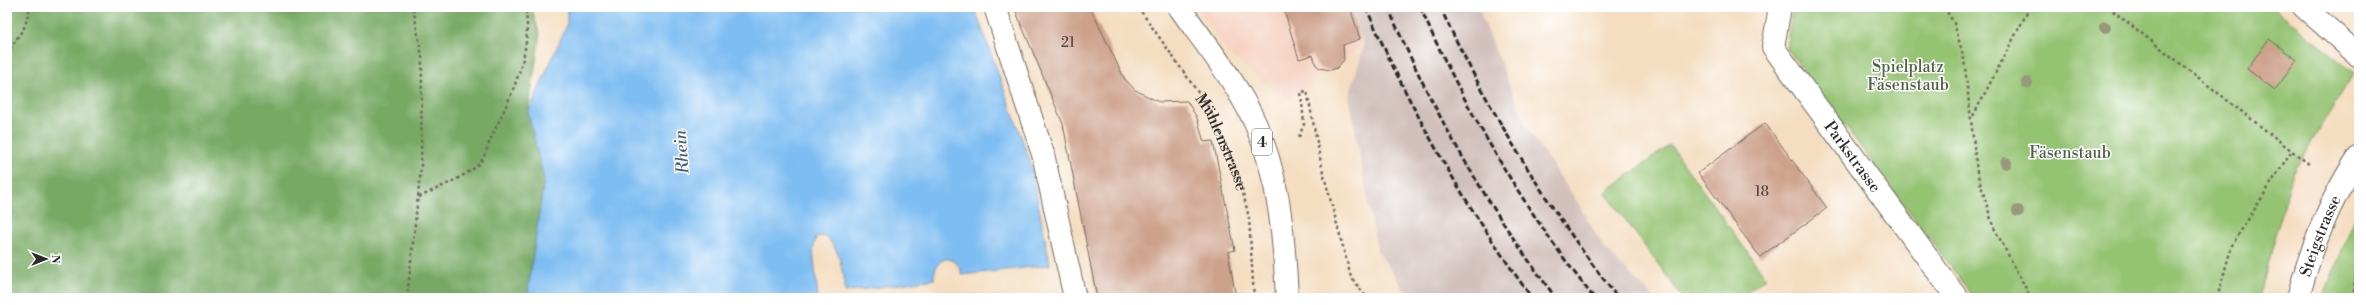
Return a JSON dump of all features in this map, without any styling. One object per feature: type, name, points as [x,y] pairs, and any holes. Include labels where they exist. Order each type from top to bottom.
[{"type":"street","points":[[995,7],[1043,154],[1076,298]]},
{"type":"street","name":"4","points":[[1180,7],[1236,88],[1256,125],[1278,193],[1284,239],[1287,298]]},
{"type":"street","name":"Parkstrasse","points":[[1780,7],[1773,48],[1957,298]]},
{"type":"street","points":[[2304,7],[2359,56]]},
{"type":"street","name":"Steigstrasse","points":[[2298,298],[2308,262],[2326,212],[2359,156]]},
{"type":"path","points":[[7,54],[25,26],[30,7]]},
{"type":"path","points":[[407,298],[421,168],[422,57],[413,7]]},
{"type":"path","points":[[418,197],[450,183],[479,164],[503,113],[522,62],[527,20],[525,7]]},
{"type":"path","name":"Mühlenstrasse","points":[[1138,7],[1211,111],[1238,176],[1249,218],[1254,298]]},
{"type":"path","points":[[1944,7],[1954,23],[1964,59],[1972,117],[1977,172],[1993,226],[2031,298]]},
{"type":"path","points":[[1972,117],[2030,7]]},
{"type":"path","points":[[2108,7],[2310,165]]},
{"type":"path","points":[[1299,137],[1304,124],[1302,92],[1307,91],[1322,168],[1351,277],[1367,298]]},
{"type":"path","points":[[2217,298],[2232,245],[2292,150]]},
{"type":"path","points":[[2353,298],[2359,251]]},
{"type":"shaded area","points":[[1196,7],[1350,7],[1363,45],[1287,100],[1230,55]]},
{"type":"shaded area","points":[[1351,7],[1478,7],[1527,128],[1574,197],[1605,249],[1654,298],[1410,298],[1377,250],[1349,97],[1364,46]]},
{"type":"green space","points":[[7,7],[531,7],[540,35],[528,113],[544,179],[527,298],[7,298]]},
{"type":"green space","name":"Fäsenstaub","points":[[1793,7],[2273,7],[2354,73],[2293,172],[2259,298],[1974,298],[1786,47]]},
{"type":"green space","points":[[1670,145],[1766,278],[1738,298],[1683,298],[1605,192]]},
{"type":"green space","points":[[2359,208],[2359,298],[2323,298]]},
{"type":"water","name":"Rhein","points":[[567,7],[974,7],[1030,161],[1050,265],[962,275],[956,262],[946,259],[938,265],[935,271],[934,279],[845,292],[842,269],[838,254],[830,241],[824,236],[816,237],[813,250],[818,298],[527,298],[544,179],[528,113],[567,25]]},
{"type":"building","points":[[1014,7],[1090,7],[1124,78],[1135,90],[1159,102],[1187,101],[1197,118],[1204,142],[1213,141],[1235,250],[1228,252],[1236,298],[1097,298],[1063,124]]},
{"type":"building","points":[[1283,7],[1350,7],[1360,39],[1343,45],[1344,60],[1337,68],[1330,70],[1320,68],[1316,65],[1313,55],[1299,59]]},
{"type":"building","points":[[2269,39],[2297,60],[2275,90],[2247,69]]},
{"type":"building","points":[[1765,123],[1827,208],[1760,257],[1698,173]]},
{"type":"railway","points":[[1366,7],[1401,83],[1441,157],[1484,229],[1532,298]]},
{"type":"railway","points":[[1388,7],[1423,84],[1463,158],[1507,229],[1556,298]]},
{"type":"railway","points":[[1420,7],[1457,84],[1498,158],[1544,230],[1594,298]]},
{"type":"railway","points":[[1440,7],[1478,84],[1543,193],[1567,229],[1618,298]]},
{"type":"park label","name":"Spielplatz Fäsenstaub","points":[[1908,75]]}]
